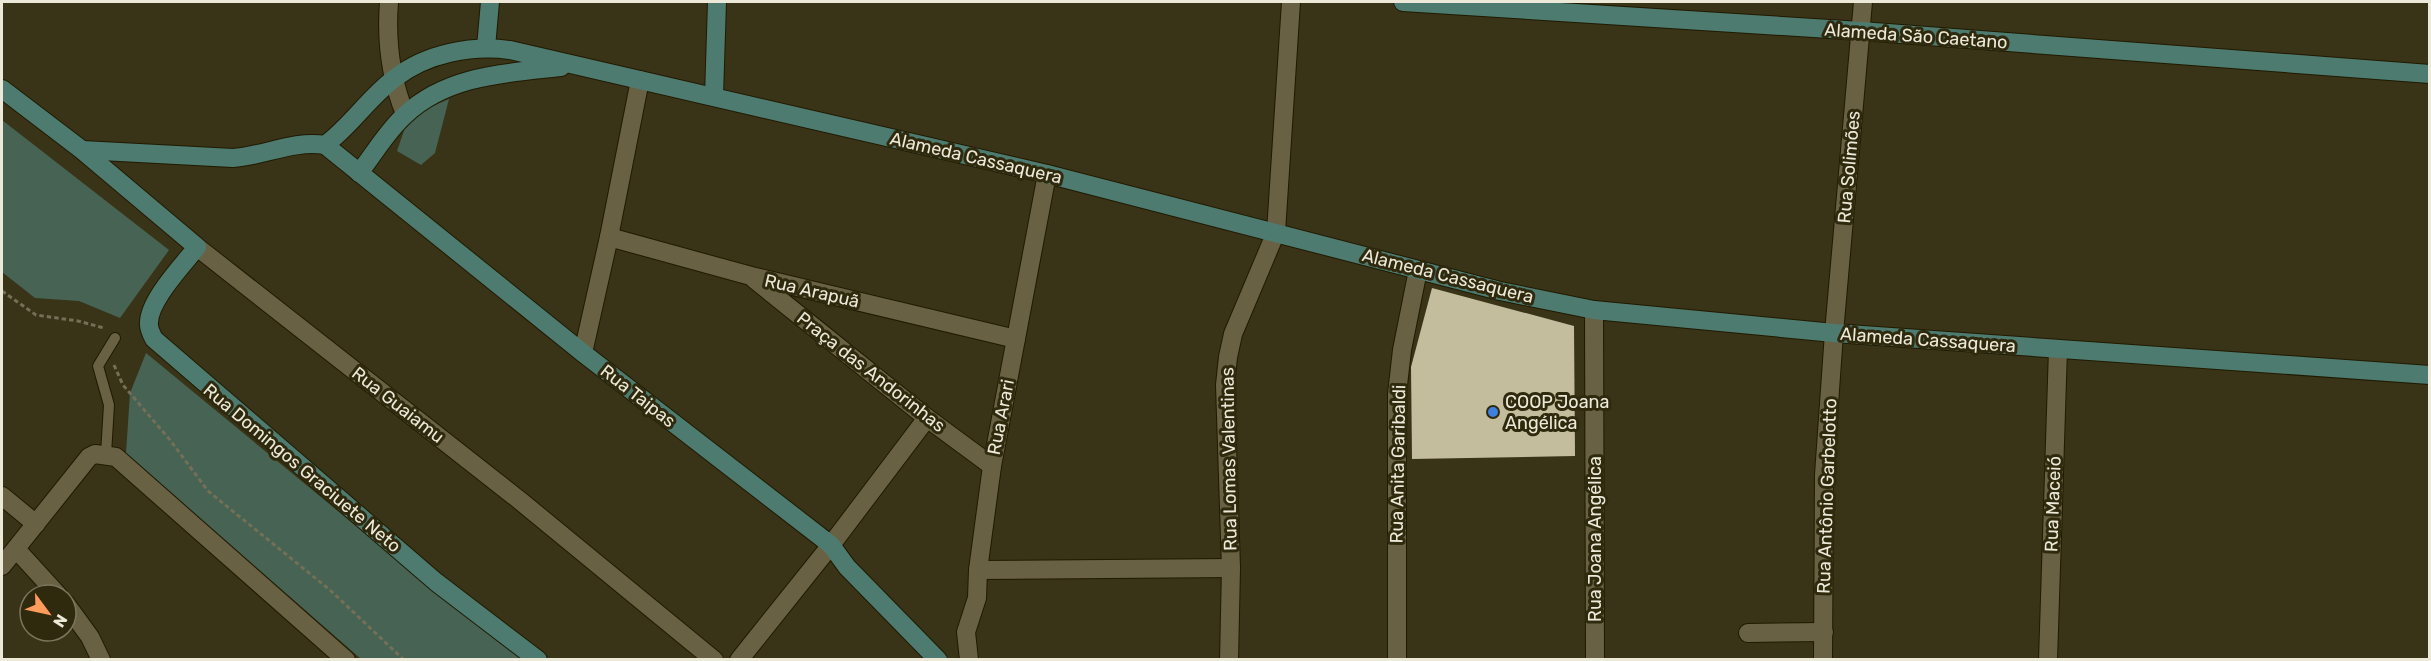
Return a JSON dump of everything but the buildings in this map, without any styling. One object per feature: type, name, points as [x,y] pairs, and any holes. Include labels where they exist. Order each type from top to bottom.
[{"type":"street","points":[[389,2],[387,23],[390,59],[405,114]]},
{"type":"street","points":[[82,150],[233,158],[298,144],[325,145],[395,78],[412,67],[437,57],[486,47],[490,2]]},
{"type":"street","points":[[714,96],[717,2]]},
{"type":"street","name":"Rua Lomas Valentinas","points":[[1229,660],[1231,568],[1225,385],[1233,334],[1276,232],[1292,2]]},
{"type":"street","name":"Alameda São Caetano","points":[[1403,2],[1861,31],[2430,74]]},
{"type":"street","name":"Rua Solimões","points":[[1834,333],[1863,2]]},
{"type":"street","name":"Alameda Cassaquera","points":[[486,47],[714,96],[1047,174],[1500,291],[1594,310],[1834,333],[2430,375]]},
{"type":"street","points":[[359,174],[405,114],[430,96],[456,84],[485,76],[577,65]]},
{"type":"street","points":[[583,353],[640,80]]},
{"type":"street","name":"Rua Guaiamu","points":[[2,89],[82,150],[197,247],[518,499],[714,660]]},
{"type":"street","name":"Rua Taipas","points":[[325,145],[583,353],[831,545],[847,567],[938,660]]},
{"type":"street","name":"Rua Arari","points":[[969,660],[966,632],[977,598],[978,570],[992,466],[1047,174]]},
{"type":"street","name":"Rua Arapuã","points":[[609,237],[751,276],[1016,339]]},
{"type":"street","name":"Rua Domingos Graciuete Neto","points":[[197,247],[156,300],[150,314],[149,326],[154,339],[164,350],[436,582],[538,660]]},
{"type":"street","name":"Rua Anita Garibaldi","points":[[1397,660],[1397,394],[1402,350],[1418,270]]},
{"type":"street","name":"Praça das Andorinhas","points":[[751,276],[927,418],[992,466]]},
{"type":"street","name":"Rua Joana Angélica","points":[[1594,310],[1595,660]]},
{"type":"street","name":"Rua Antônio Garbelotto","points":[[1823,660],[1824,475],[1834,333]]},
{"type":"street","name":"Rua Maceió","points":[[2048,660],[2058,349]]},
{"type":"street","points":[[739,660],[831,545],[927,418]]},
{"type":"street","points":[[2,566],[97,456],[116,457],[346,660]]},
{"type":"street","points":[[2,496],[36,524]]},
{"type":"street","points":[[16,549],[47,583]]},
{"type":"street","points":[[978,570],[1231,568]]},
{"type":"street","points":[[78,620],[90,637],[101,660]]},
{"type":"street","points":[[1748,633],[1824,632]]},
{"type":"lane","points":[[97,456],[109,405],[98,366],[116,338]]},
{"type":"path","points":[[2,291],[36,315],[99,326],[108,330],[116,338]]},
{"type":"path","points":[[107,350],[123,385],[170,440],[208,491],[330,590],[404,660]]},
{"type":"green space","points":[[449,99],[435,153],[421,165],[397,151],[409,116]]},
{"type":"green space","points":[[2,120],[169,250],[120,318],[79,301],[35,298],[2,272]]},
{"type":"green space","points":[[146,353],[423,581],[524,659],[361,659],[126,453],[130,393]]},
{"type":"place","name":"COOP Joana Angélica","points":[[1493,412]]}]
